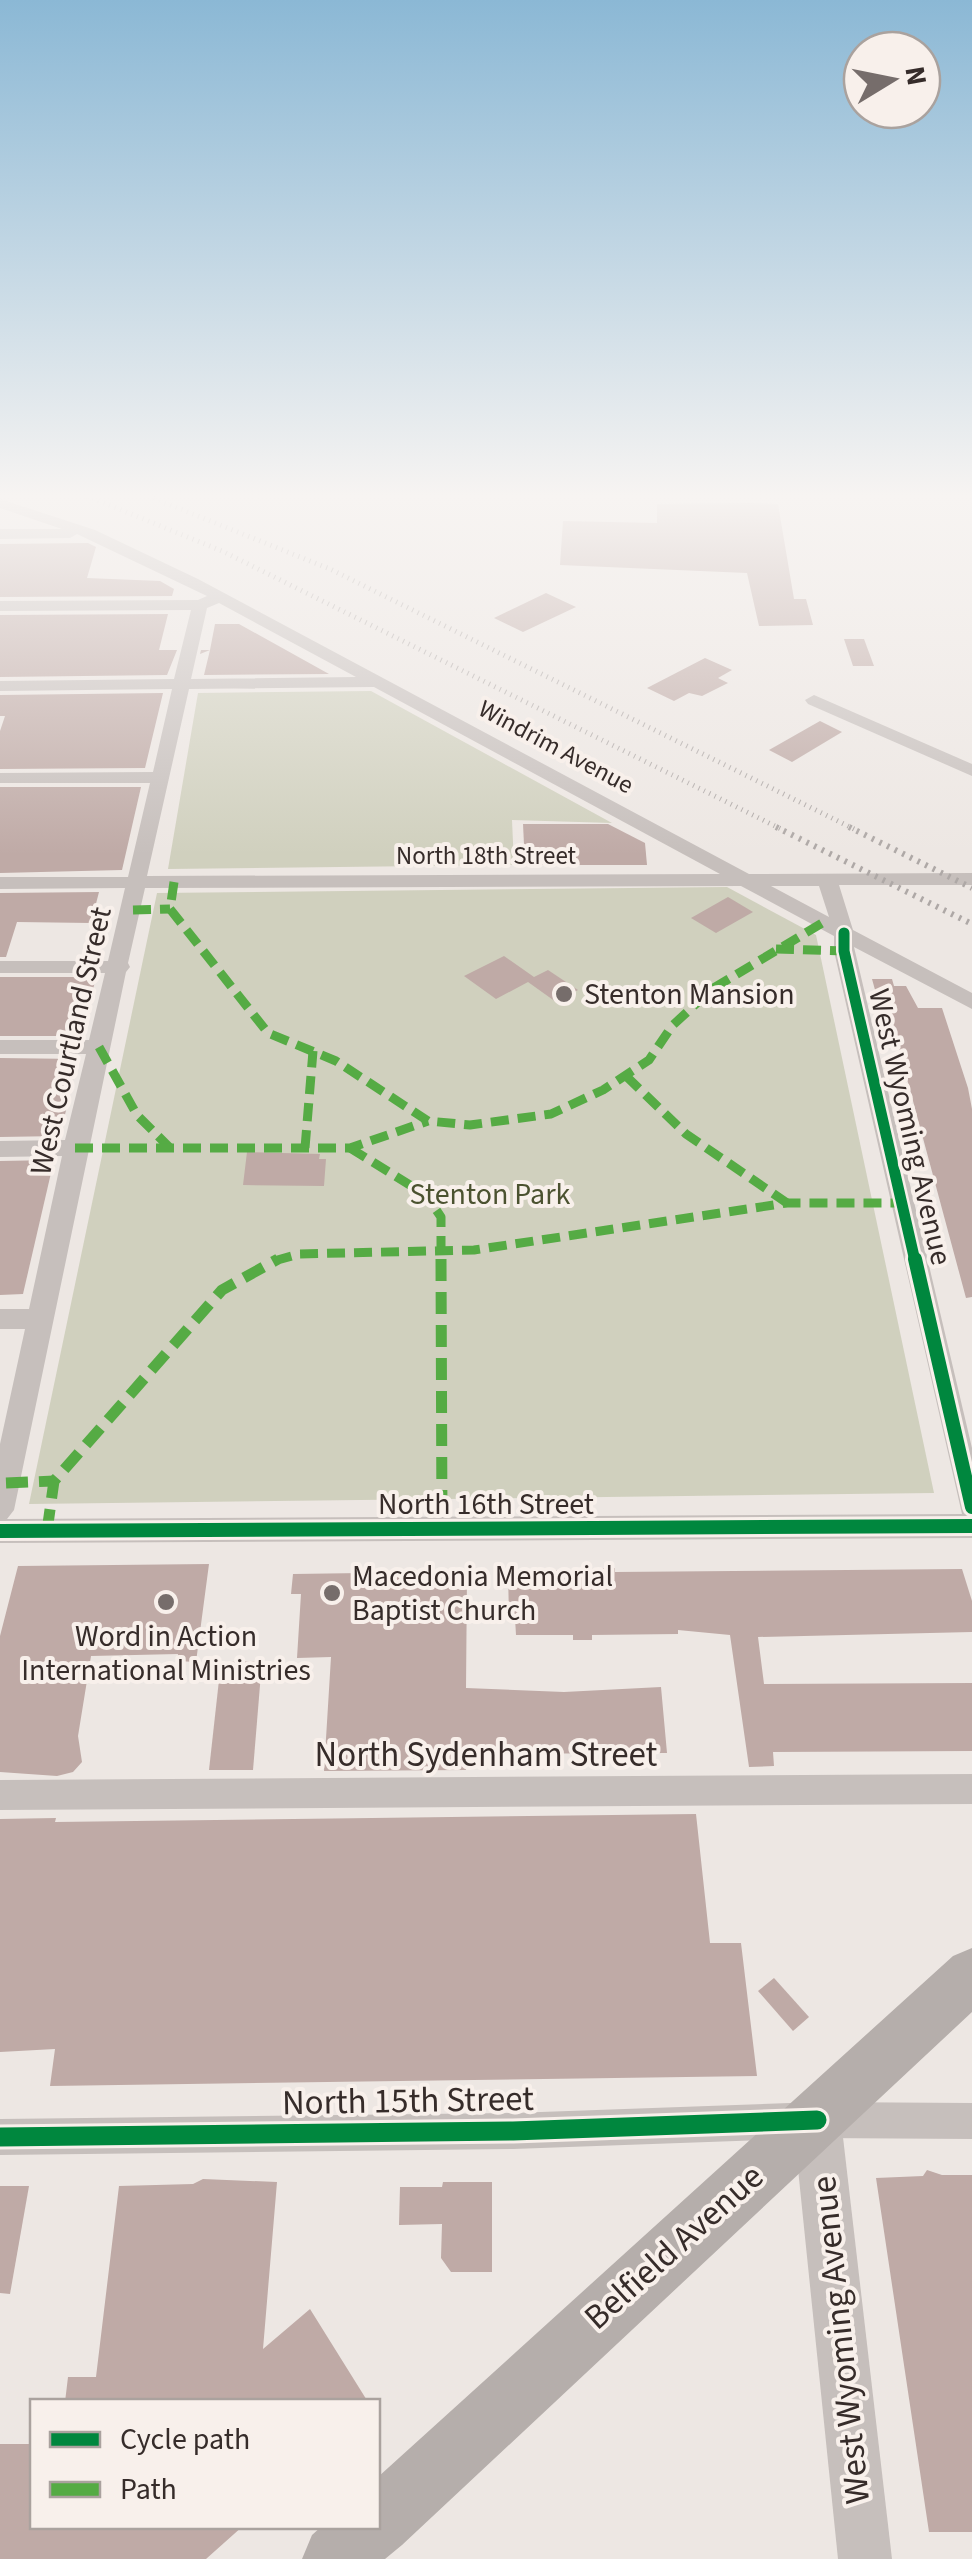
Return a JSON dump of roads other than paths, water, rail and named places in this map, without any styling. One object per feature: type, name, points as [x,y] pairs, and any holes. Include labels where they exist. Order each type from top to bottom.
[{"type":"main road","name":"Belfield Avenue","points":[[380,2519],[972,1975]]},
{"type":"main road","points":[[336,2559],[369,2529]]},
{"type":"street","name":"West Courtland Street","points":[[0,1510],[38,1319],[139,882],[158,777],[204,615]]},
{"type":"street","name":"Windrim Avenue","points":[[239,615],[377,682],[972,1002]]},
{"type":"street","points":[[0,686],[377,682]]},
{"type":"street","points":[[814,700],[972,770]]},
{"type":"street","points":[[0,778],[158,777]]},
{"type":"street","name":"North 18th Street","points":[[0,883],[972,878]]},
{"type":"street","name":"West Wyoming Avenue","points":[[827,880],[844,933],[844,951],[972,1507]]},
{"type":"street","points":[[0,967],[120,966]]},
{"type":"street","points":[[0,1047],[99,1047]]},
{"type":"street","points":[[0,1149],[76,1148]]},
{"type":"street","points":[[0,1319],[38,1319]]},
{"type":"street","name":"North 16th Street","points":[[0,1531],[972,1526]]},
{"type":"street","name":"North Sydenham Street","points":[[0,1796],[972,1789]]},
{"type":"street","name":"West Wyoming Avenue","points":[[817,2120],[865,2559]]},
{"type":"street","name":"North 15th Street","points":[[0,2137],[513,2131],[817,2120],[972,2121]]},
{"type":"railway","points":[[352,615],[781,829]]},
{"type":"railway","points":[[424,615],[854,829]]},
{"type":"railway","points":[[776,827],[972,924]]},
{"type":"railway","points":[[849,827],[972,888]]},
{"type":"place","name":"Stenton Mansion","points":[[564,994]]},
{"type":"place","name":"Macedonia Memorial Baptist Church","points":[[332,1593]]},
{"type":"place","name":"Word in Action International Ministries","points":[[166,1602]]},
{"type":"park label","name":"Stenton Park","points":[[490,1194]]}]
